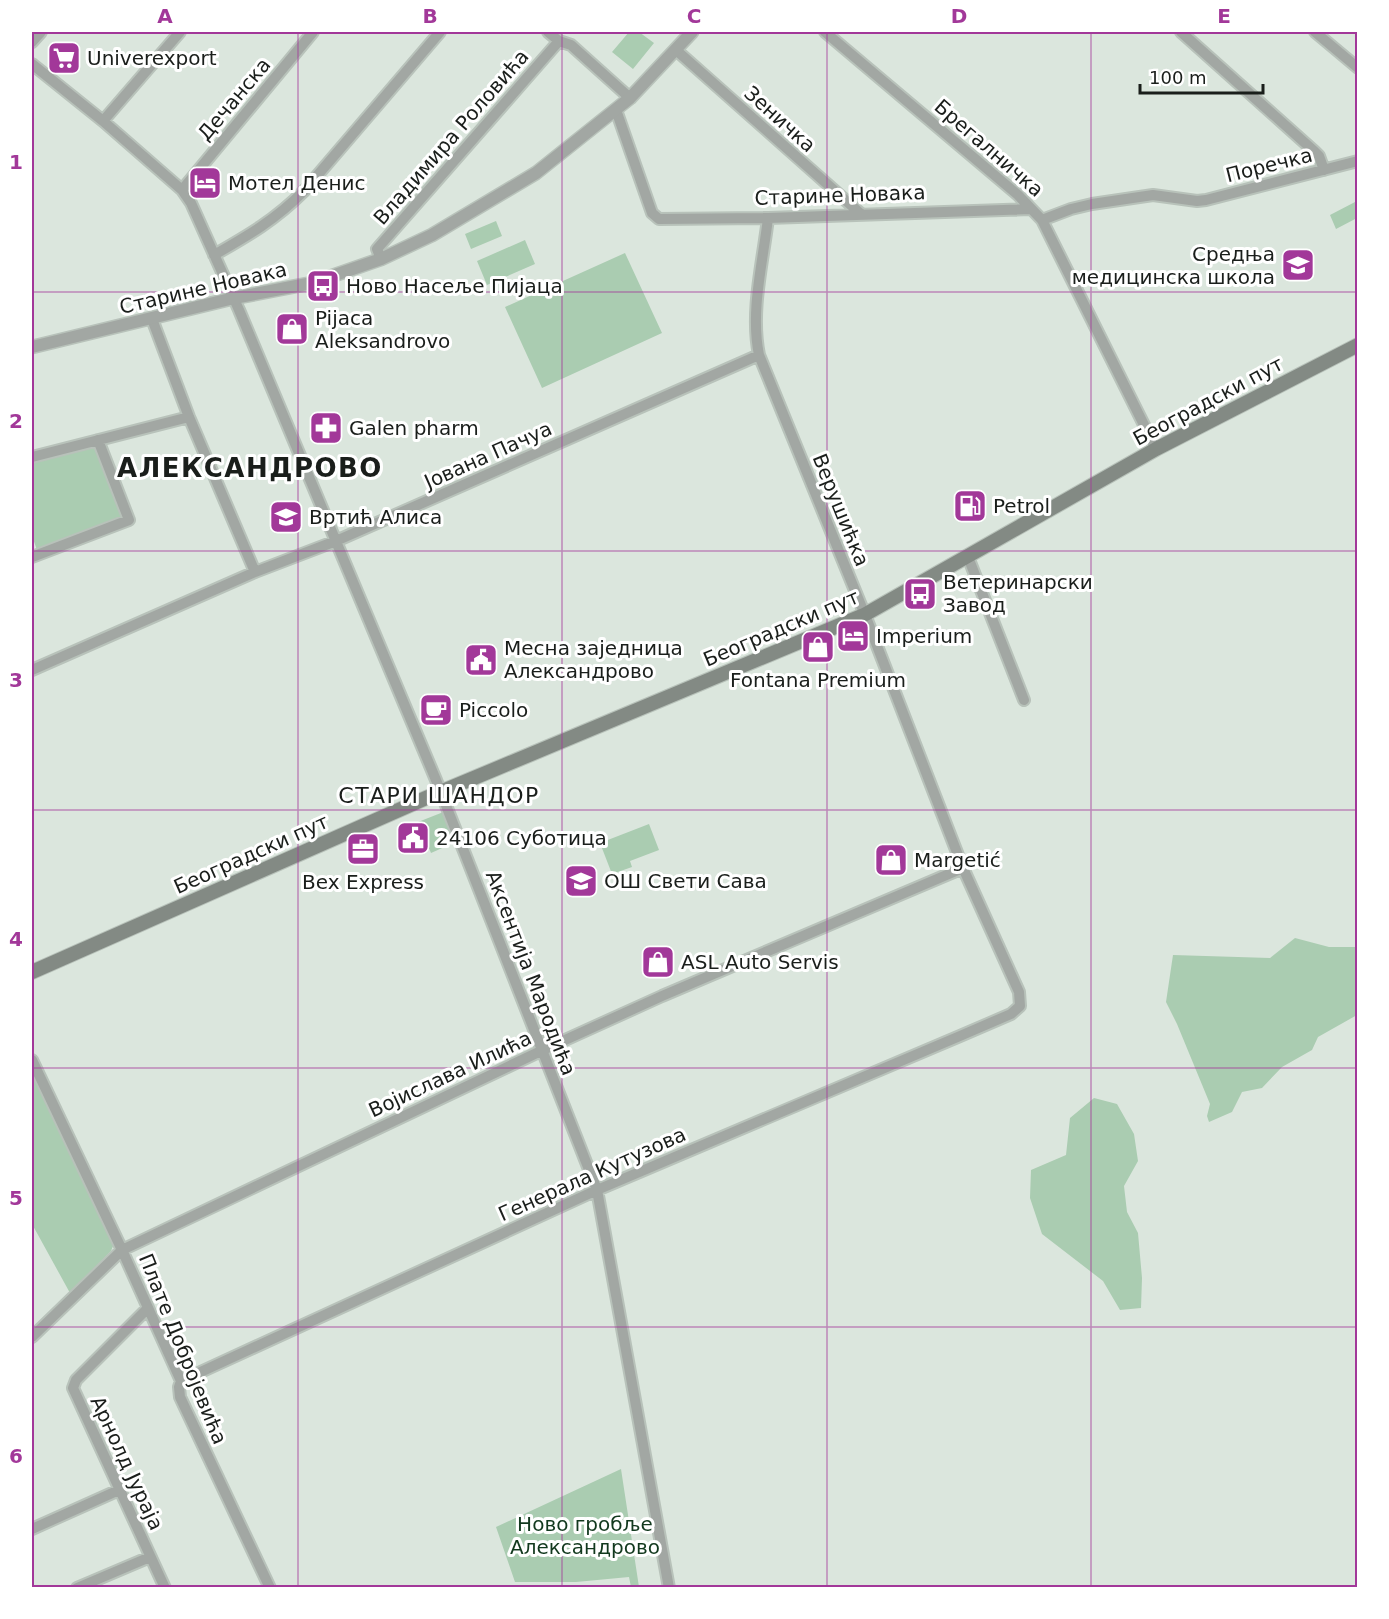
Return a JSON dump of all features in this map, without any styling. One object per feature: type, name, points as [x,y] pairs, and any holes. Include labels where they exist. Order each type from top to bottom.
[{"type":"main road","name":"Београдски пут","points":[[32,972],[441,791],[864,615],[1156,449],[1358,345]]},
{"type":"street","points":[[32,42],[41,32]]},
{"type":"street","points":[[102,121],[180,32]]},
{"type":"street","name":"Дечанска","points":[[182,190],[313,32]]},
{"type":"street","points":[[214,255],[252,234],[284,212],[304,192],[440,32]]},
{"type":"street","points":[[548,32],[559,41],[571,45],[630,98]]},
{"type":"street","name":"Старине Новака","points":[[32,347],[234,298],[312,284],[381,259],[432,235],[536,173],[630,98],[692,32]]},
{"type":"street","name":"Брегалничка","points":[[825,32],[1018,195],[1042,220],[1156,449]]},
{"type":"street","points":[[1181,32],[1314,151],[1319,156],[1324,170]]},
{"type":"street","points":[[1315,32],[1358,68]]},
{"type":"street","name":"Владимира Роловића","points":[[381,259],[377,249],[559,41]]},
{"type":"street","name":"Зеничка","points":[[676,50],[861,214]]},
{"type":"street","name":"Аксентија Мародића","points":[[32,64],[182,190],[191,203],[234,298],[441,791],[597,1190],[669,1587]]},
{"type":"street","name":"Старине Новака","points":[[616,110],[652,213],[660,219],[768,218],[1031,209]]},
{"type":"street","name":"Поречка","points":[[1042,220],[1092,204],[1153,195],[1206,200],[1358,161]]},
{"type":"street","name":"Верушићка","points":[[768,218],[756,318],[759,355],[963,868],[1019,992],[1020,1006]]},
{"type":"street","points":[[152,319],[189,417],[255,572]]},
{"type":"street","name":"Јована Пачуа","points":[[32,670],[255,572],[336,541],[759,355]]},
{"type":"street","points":[[32,456],[189,417]]},
{"type":"street","points":[[33,553],[129,520],[98,440]]},
{"type":"street","points":[[968,557],[1024,700]]},
{"type":"street","name":"Војислава Илића","points":[[32,1337],[122,1250],[543,1050],[662,996],[963,868]]},
{"type":"street","name":"Генерала Кутузова","points":[[181,1381],[597,1190],[1011,1014],[1020,1006]]},
{"type":"street","name":"Плате Добројевића","points":[[32,1060],[122,1250],[181,1381],[178,1387],[180,1397],[270,1587]]},
{"type":"street","name":"Арнолд Јураја","points":[[148,1308],[73,1384],[73,1388],[118,1490],[165,1587]]},
{"type":"street","points":[[32,1529],[118,1490]]},
{"type":"street","points":[[77,1587],[150,1557]]},
{"type":"green space","points":[[629,32],[639,32],[654,43],[633,69],[612,52]]},
{"type":"green space","points":[[1355,202],[1357,218],[1336,229],[1330,215]]},
{"type":"green space","points":[[496,221],[502,236],[471,249],[465,234]]},
{"type":"green space","points":[[525,240],[535,264],[487,285],[477,261]]},
{"type":"green space","points":[[625,253],[662,333],[542,388],[505,307]]},
{"type":"green space","points":[[95,446],[122,517],[37,550],[32,536],[32,462]]},
{"type":"green space","points":[[446,811],[458,841],[431,853],[418,822]]},
{"type":"green space","points":[[649,824],[659,850],[630,861],[632,867],[612,874],[600,843]]},
{"type":"green space","points":[[1295,938],[1329,947],[1357,947],[1357,1015],[1318,1037],[1312,1050],[1282,1067],[1262,1088],[1242,1092],[1232,1112],[1209,1122],[1207,1116],[1210,1104],[1166,1002],[1173,955],[1270,958]]},
{"type":"green space","points":[[32,1071],[114,1244],[111,1251],[70,1293],[32,1224]]},
{"type":"green space","points":[[1094,1098],[1117,1104],[1134,1134],[1138,1161],[1124,1186],[1127,1212],[1138,1233],[1142,1278],[1141,1308],[1120,1310],[1103,1281],[1042,1234],[1030,1198],[1031,1170],[1066,1155],[1070,1118]]},
{"type":"green space","name":"Ново гробље Александрово","points":[[621,1469],[639,1587],[631,1587],[629,1577],[576,1582],[515,1582],[496,1527]]},
{"type":"place","name":"Univerexport","points":[[64,58]]},
{"type":"place","name":"Мотел Денис","points":[[205,183]]},
{"type":"place","name":"Средња медицинска школа","points":[[1298,265]]},
{"type":"place","name":"Ново Насеље Пијаца","points":[[323,286]]},
{"type":"place","name":"Pijaca Aleksandrovo","points":[[292,329]]},
{"type":"place","name":"Galen pharm","points":[[326,428]]},
{"type":"place","name":"Petrol","points":[[970,506]]},
{"type":"place","name":"Вртић Алиса","points":[[286,517]]},
{"type":"place","name":"Ветеринарски Завод","points":[[920,594]]},
{"type":"place","name":"Imperium","points":[[853,636]]},
{"type":"place","name":"Fontana Premium","points":[[818,647]]},
{"type":"place","name":"Месна заједница Александрово","points":[[481,660]]},
{"type":"place","name":"Piccolo","points":[[436,710]]},
{"type":"place","name":"24106 Суботица","points":[[413,838]]},
{"type":"place","name":"Bex Express","points":[[363,849]]},
{"type":"place","name":"Margetić","points":[[891,860]]},
{"type":"place","name":"ОШ Свети Сава","points":[[581,881]]},
{"type":"place","name":"ASL Auto Servis","points":[[658,962]]},
{"type":"district","name":"АЛЕКСАНДРОВО","points":[[250,468]]},
{"type":"district","name":"СТАРИ ШАНДОР","points":[[439,795]]}]
